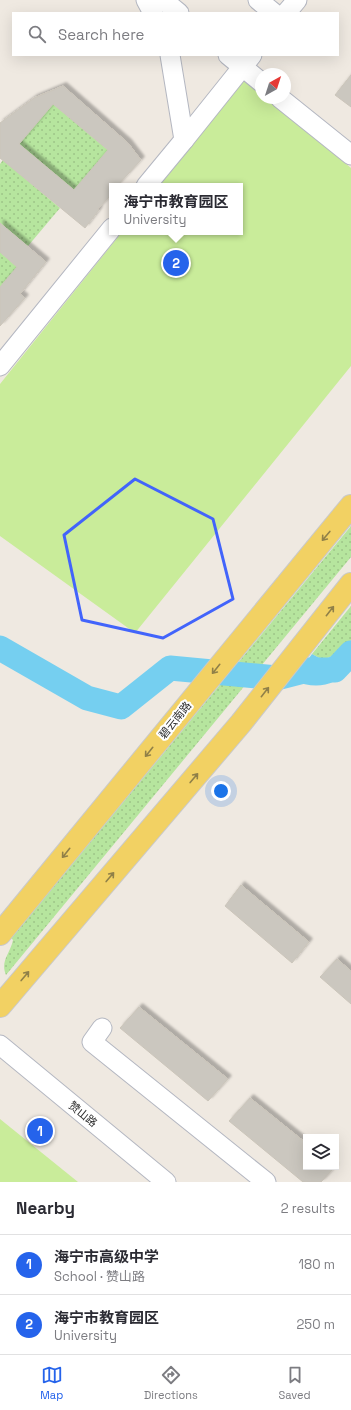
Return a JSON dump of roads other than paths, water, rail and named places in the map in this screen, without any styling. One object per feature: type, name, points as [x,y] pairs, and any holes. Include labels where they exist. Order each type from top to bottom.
[{"type":"main road","name":"碧云南路","points":[[0,934],[351,506]]},
{"type":"main road","points":[[0,1006],[241,723],[351,584]]},
{"type":"street","points":[[146,0],[152,12]]},
{"type":"street","points":[[163,0],[177,12]]},
{"type":"street","points":[[258,0],[273,12]]},
{"type":"street","points":[[287,12],[297,0]]},
{"type":"street","points":[[170,56],[184,140]]},
{"type":"street","points":[[231,56],[247,61],[255,73]]},
{"type":"street","points":[[148,183],[247,61]]},
{"type":"street","points":[[287,104],[351,155]]},
{"type":"street","points":[[0,366],[109,232]]},
{"type":"street","points":[[102,1028],[92,1042],[266,1182]]},
{"type":"street","name":"赞山路","points":[[0,1045],[166,1182]]},
{"type":"water","points":[[351,640],[351,668],[338,679],[331,683],[317,686],[293,680],[312,654],[323,660],[339,653]]},
{"type":"waterway","points":[[0,648],[87,698],[121,707],[170,668],[277,678],[308,670],[335,670],[351,653]]},
{"type":"place","name":"海宁市教育园区","points":[[176,263]]},
{"type":"place","name":"海宁市高级中学","points":[[40,1131]]}]
